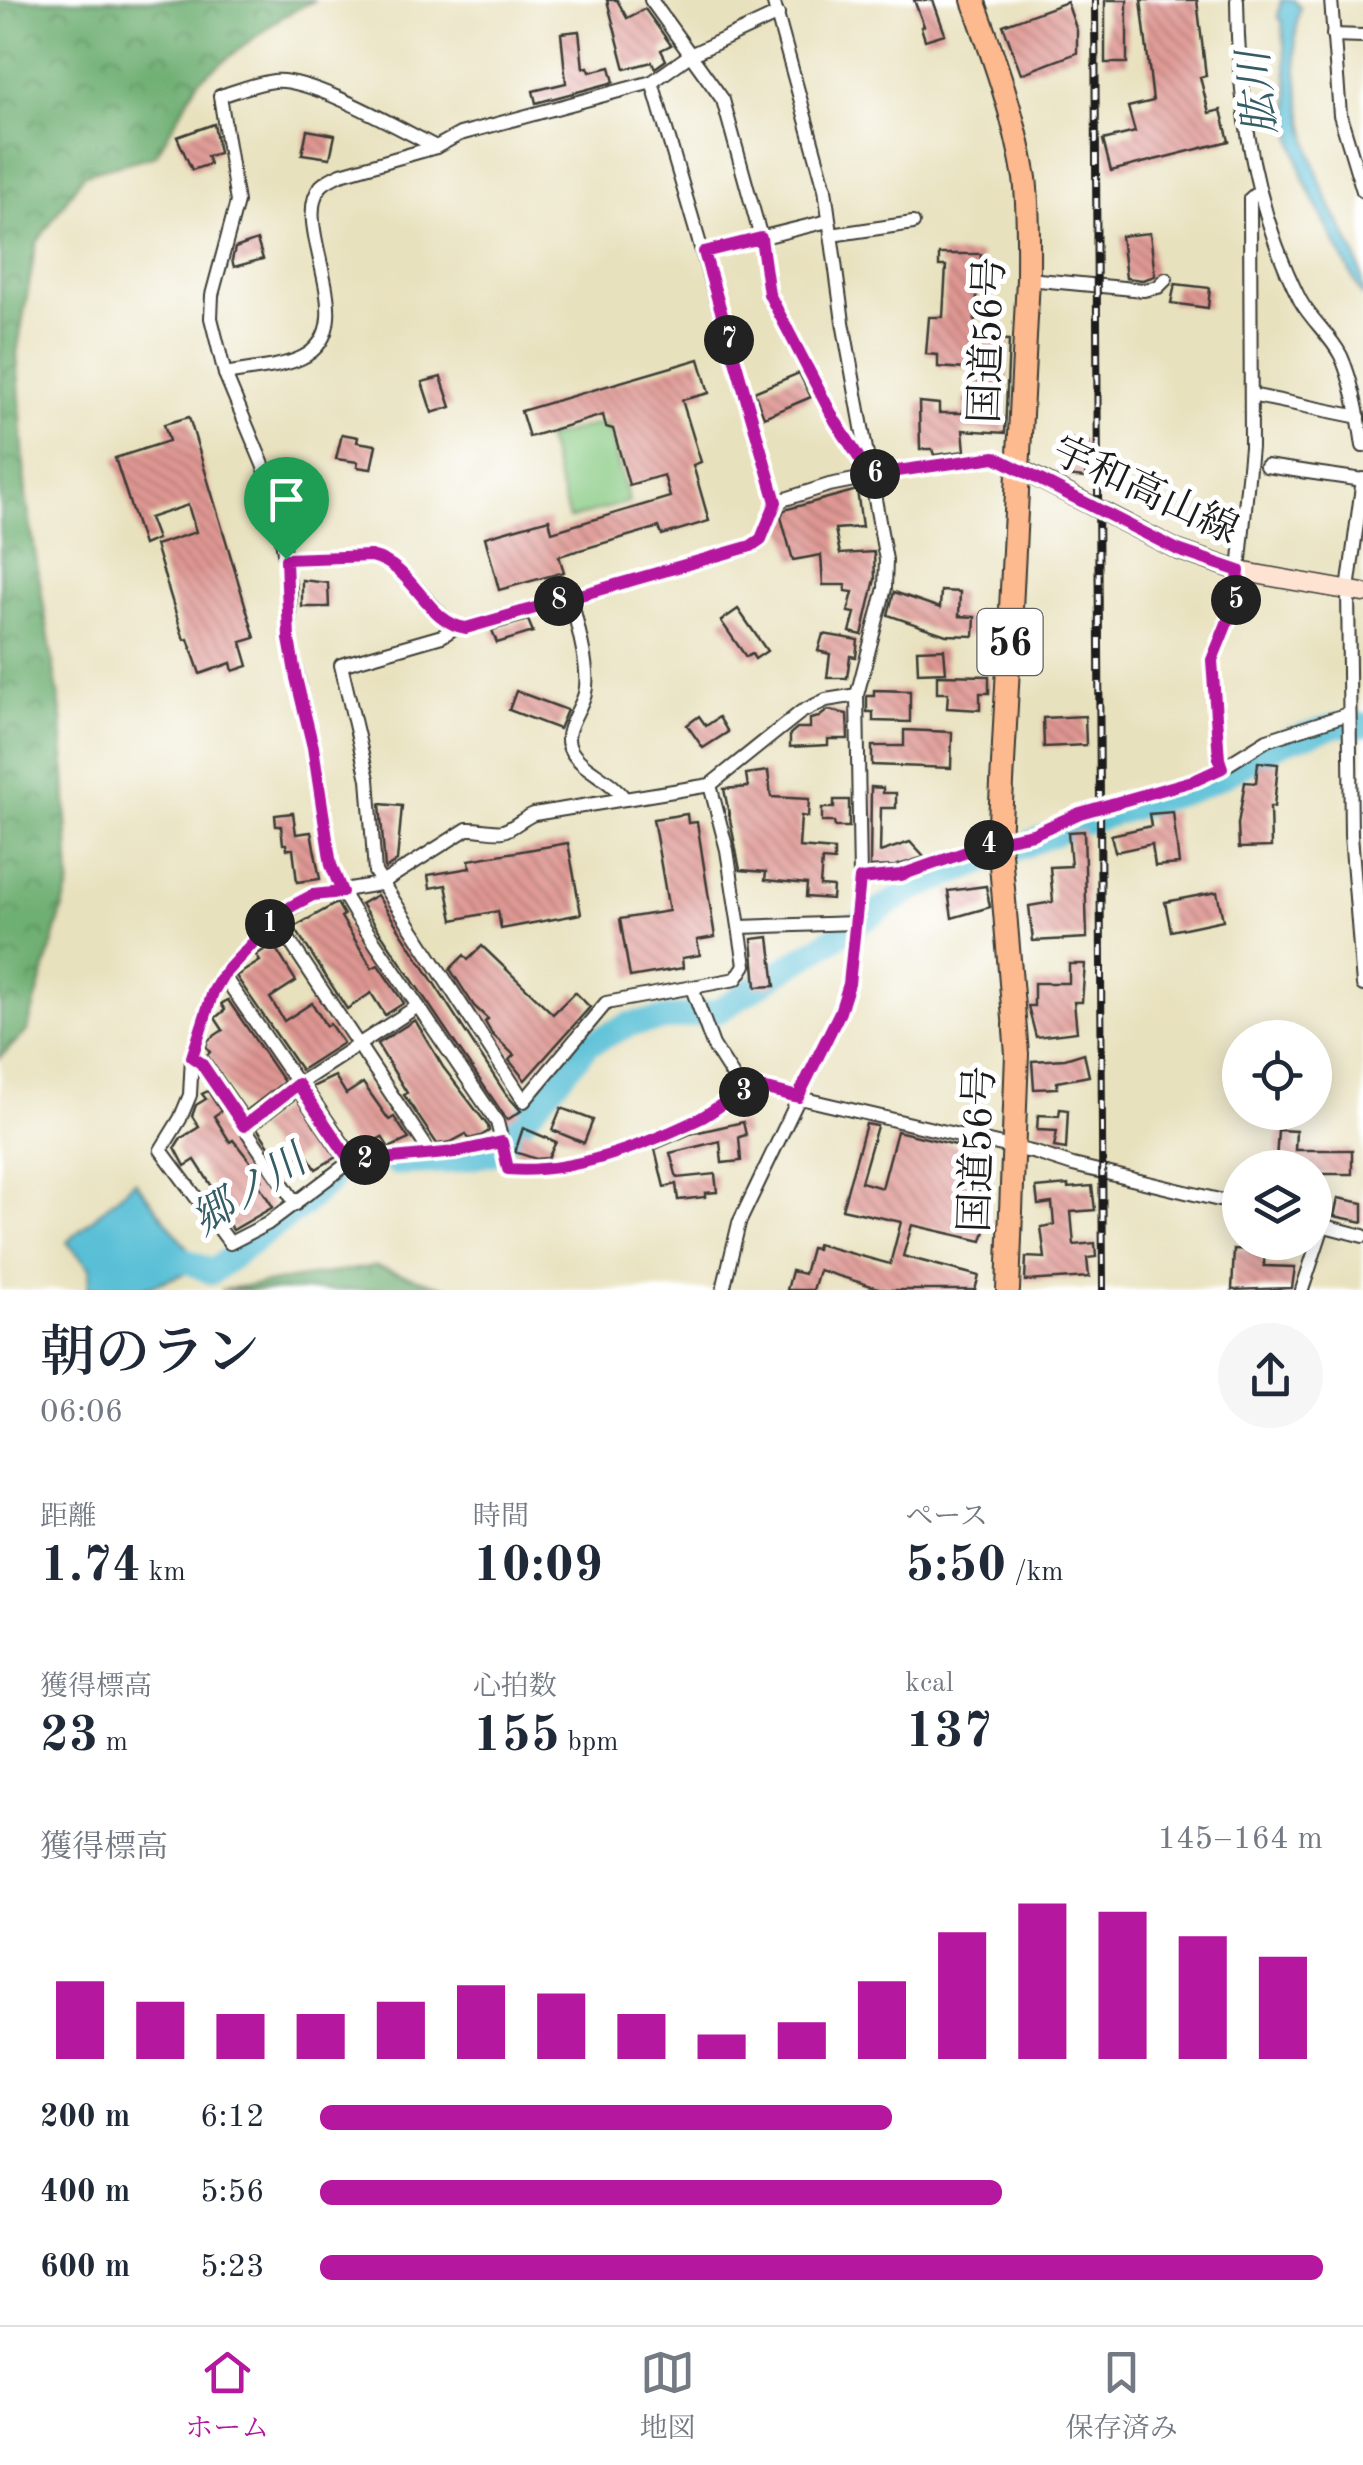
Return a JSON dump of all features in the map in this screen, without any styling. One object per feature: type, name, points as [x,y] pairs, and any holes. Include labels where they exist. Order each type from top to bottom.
[{"type":"highway","name":"国道56号","points":[[973,0],[1011,112],[1025,180],[1028,279],[998,841],[1017,1054],[1008,1290]]},
{"type":"main road","name":"宇和高山線","points":[[1018,468],[1178,550],[1239,571],[1356,592]]},
{"type":"street","points":[[651,0],[722,100],[761,238],[769,294],[834,419],[870,475]]},
{"type":"street","points":[[723,1290],[739,1223],[840,1012],[849,984],[860,879],[858,695],[885,588],[886,560],[825,189],[773,0]]},
{"type":"street","points":[[1237,0],[1250,144],[1259,191],[1301,301],[1340,355],[1359,417],[1363,446]]},
{"type":"street","points":[[1331,0],[1340,115],[1361,182]]},
{"type":"street","points":[[226,374],[300,358],[318,345],[329,311],[313,211],[320,187],[340,174],[436,146],[460,134],[652,82],[690,55],[778,14]]},
{"type":"street","points":[[1333,35],[1363,36]]},
{"type":"street","points":[[436,146],[325,93],[293,83],[276,81],[220,96],[237,202],[212,295],[212,318],[226,374],[274,492],[286,559],[292,658],[313,747],[331,865],[342,892],[496,1122],[508,1169],[532,1172],[564,1168],[660,1138],[757,1088],[1222,1201]]},
{"type":"street","points":[[286,559],[371,556],[385,560],[399,568],[442,617],[466,628],[751,546],[761,539],[776,502],[652,82]]},
{"type":"street","points":[[1222,768],[1212,660],[1236,601],[1251,447],[1250,199],[1259,191]]},
{"type":"street","points":[[704,252],[761,238],[830,228],[913,222]]},
{"type":"street","points":[[1028,279],[1144,290],[1158,287],[1166,279]]},
{"type":"street","points":[[1251,395],[1359,417]]},
{"type":"street","points":[[776,502],[870,475],[995,457],[1018,468]]},
{"type":"street","points":[[1266,466],[1363,479],[1348,714],[1351,835],[1363,985]]},
{"type":"street","points":[[570,598],[587,683],[567,739],[572,752],[613,783],[625,799]]},
{"type":"street","points":[[456,626],[442,636],[340,665],[368,779],[375,872],[380,884],[524,1101],[606,1004],[736,979],[745,965],[727,850],[710,785]]},
{"type":"street","points":[[502,1142],[456,1152],[351,1162],[296,1204],[230,1243],[160,1150],[190,1095],[192,1057],[213,992],[223,975],[275,919],[313,895],[380,884],[467,828],[483,827],[496,832],[510,829],[519,819],[534,814],[710,785],[801,712],[826,700],[858,695]]},
{"type":"street","points":[[860,879],[901,875],[998,841],[1033,834],[1080,813],[1196,780],[1267,740],[1348,714]]},
{"type":"street","points":[[275,919],[426,1145],[427,1153]]},
{"type":"street","points":[[740,927],[855,923]]},
{"type":"street","points":[[223,975],[351,1162]]},
{"type":"street","points":[[692,988],[713,1044],[743,1092]]},
{"type":"street","points":[[244,1126],[298,1084],[418,1006]]},
{"type":"street","points":[[192,1057],[201,1063],[296,1204]]},
{"type":"street","points":[[1332,1228],[1363,1236]]},
{"type":"street","points":[[1302,1290],[1310,1260]]},
{"type":"green space","points":[[0,0],[315,0],[280,18],[199,80],[156,155],[84,174],[36,244],[17,353],[26,497],[62,718],[70,883],[27,1031],[0,1058]]},
{"type":"green space","points":[[606,422],[629,502],[569,519],[546,438]]},
{"type":"green space","points":[[375,1266],[454,1290],[220,1290]]},
{"type":"water","points":[[1281,0],[1294,0],[1300,8],[1297,74],[1305,126],[1324,191],[1355,254],[1363,298],[1303,178],[1293,139],[1282,21],[1278,17]]},
{"type":"water","points":[[135,1181],[202,1267],[140,1290],[88,1290],[90,1268],[67,1242]]},
{"type":"building","points":[[607,0],[617,0],[627,18],[645,9],[671,45],[661,50],[666,60],[655,68],[652,62],[625,69]]},
{"type":"building","points":[[914,0],[933,0],[945,34],[925,40]]},
{"type":"building","points":[[1105,0],[1127,0],[1127,63],[1105,63]]},
{"type":"building","points":[[1141,0],[1197,0],[1206,76],[1200,77],[1209,113],[1221,110],[1229,141],[1111,171],[1103,140],[1135,132],[1128,107],[1153,101]]},
{"type":"building","points":[[1067,2],[1077,31],[1077,53],[1021,74],[1003,25]]},
{"type":"building","points":[[579,31],[583,68],[588,67],[590,72],[610,67],[614,82],[536,103],[533,91],[566,83],[561,33]]},
{"type":"building","points":[[214,124],[219,153],[207,156],[210,164],[192,170],[177,137]]},
{"type":"building","points":[[307,130],[335,135],[330,158],[302,154]]},
{"type":"building","points":[[1150,233],[1155,276],[1143,280],[1126,278],[1121,236]]},
{"type":"building","points":[[257,240],[263,259],[234,267],[235,248]]},
{"type":"building","points":[[939,254],[981,254],[973,338],[1009,340],[1005,433],[963,430],[965,451],[934,455],[932,449],[920,449],[919,402],[939,404],[939,413],[963,413],[964,398],[975,398],[975,392],[979,392],[980,370],[938,367],[938,355],[926,354],[929,317],[943,317],[946,266],[939,266]]},
{"type":"building","points":[[1175,284],[1210,288],[1208,308],[1171,303]]},
{"type":"building","points":[[699,359],[709,393],[682,400],[701,462],[693,465],[709,521],[662,535],[659,527],[559,556],[564,572],[499,590],[485,537],[549,519],[552,532],[670,497],[664,475],[629,485],[613,429],[606,427],[603,415],[529,437],[521,411]]},
{"type":"building","points":[[799,373],[811,397],[764,417],[754,392]]},
{"type":"building","points":[[441,377],[451,407],[432,413],[422,382]]},
{"type":"building","points":[[189,417],[255,638],[241,642],[248,666],[233,671],[231,663],[200,674],[188,639],[184,640],[155,545],[196,532],[188,505],[149,518],[157,539],[143,545],[115,458],[169,441],[164,424]]},
{"type":"building","points":[[342,434],[376,445],[371,469],[357,467],[358,462],[336,459]]},
{"type":"building","points":[[1069,439],[1089,442],[1085,478],[1064,476]]},
{"type":"building","points":[[857,490],[862,527],[835,529],[840,554],[874,552],[875,579],[862,635],[850,632],[855,613],[848,612],[853,592],[845,591],[846,585],[823,585],[821,555],[793,560],[781,517],[784,510]]},
{"type":"building","points":[[302,580],[328,583],[329,607],[302,607]]},
{"type":"building","points":[[941,591],[960,592],[959,616],[975,617],[974,636],[946,635],[888,615],[894,592],[940,608]]},
{"type":"building","points":[[738,609],[767,651],[755,659],[752,654],[746,657],[721,621]]},
{"type":"building","points":[[528,620],[533,632],[497,643],[492,630]]},
{"type":"building","points":[[823,634],[858,640],[856,657],[850,656],[847,678],[827,678],[830,654],[818,651]]},
{"type":"building","points":[[944,649],[946,672],[918,673],[917,650]]},
{"type":"building","points":[[937,675],[989,676],[989,693],[980,693],[980,710],[947,708],[948,693],[937,693]]},
{"type":"building","points":[[874,690],[910,691],[910,722],[873,721],[873,712],[867,712],[867,696],[874,696]]},
{"type":"building","points":[[516,691],[567,710],[559,729],[509,710]]},
{"type":"building","points":[[828,710],[847,714],[848,739],[828,739],[828,745],[790,747],[790,734],[797,728],[810,728],[810,719]]},
{"type":"building","points":[[699,716],[706,726],[719,717],[728,732],[703,748],[687,725]]},
{"type":"building","points":[[1085,716],[1086,745],[1044,747],[1043,718]]},
{"type":"building","points":[[904,730],[952,732],[951,768],[872,765],[872,746],[904,746]]},
{"type":"building","points":[[1258,762],[1278,764],[1274,807],[1270,807],[1271,847],[1239,848],[1238,824],[1245,782],[1256,783]]},
{"type":"building","points":[[768,771],[771,797],[809,799],[808,817],[801,816],[799,847],[834,850],[834,861],[822,860],[820,886],[833,887],[832,899],[806,897],[807,884],[765,880],[766,872],[740,870],[724,789],[748,787],[746,774]]},
{"type":"building","points":[[871,787],[883,788],[883,793],[896,793],[896,808],[881,808],[880,852],[910,842],[924,857],[895,866],[870,867]]},
{"type":"building","points":[[834,800],[849,800],[849,827],[822,822],[822,808],[834,808]]},
{"type":"building","points":[[380,804],[402,806],[397,861],[385,869]]},
{"type":"building","points":[[1173,812],[1179,864],[1155,866],[1152,844],[1115,852],[1111,835],[1151,826],[1149,814]]},
{"type":"building","points":[[293,813],[296,834],[311,832],[320,879],[297,882],[293,849],[283,844],[275,815]]},
{"type":"building","points":[[687,814],[688,823],[697,822],[715,937],[697,940],[700,955],[682,958],[683,968],[630,977],[620,919],[669,911],[653,819]]},
{"type":"building","points":[[1084,831],[1087,938],[1033,941],[1029,906],[1053,902],[1050,867],[1071,866],[1068,832]]},
{"type":"building","points":[[568,843],[581,914],[501,929],[498,911],[453,920],[446,885],[430,888],[428,875],[470,868],[469,860]]},
{"type":"building","points":[[986,886],[990,907],[952,918],[948,891]]},
{"type":"building","points":[[1217,892],[1223,920],[1171,931],[1165,902]]},
{"type":"building","points":[[377,895],[505,1093],[521,1111],[507,1120],[361,904]]},
{"type":"building","points":[[337,903],[344,915],[341,917],[372,968],[378,965],[404,1003],[385,1015],[371,993],[347,1009],[294,927]]},
{"type":"building","points":[[769,937],[775,986],[756,987],[752,939]]},
{"type":"building","points":[[273,944],[296,981],[270,998],[284,1021],[312,1003],[326,1026],[330,1024],[343,1043],[301,1070],[236,976],[260,961],[256,955]]},
{"type":"building","points":[[482,946],[553,1014],[575,992],[590,1007],[525,1080],[509,1060],[514,1055],[492,1034],[485,1022],[488,1019],[474,1006],[450,969],[464,955],[468,960]]},
{"type":"building","points":[[1069,964],[1085,964],[1082,1002],[1074,1002],[1077,1032],[1036,1037],[1028,1006],[1034,1006],[1034,983],[1069,983]]},
{"type":"building","points":[[228,1000],[284,1082],[246,1111],[207,1055],[208,1040],[223,1030],[215,1018],[225,1010],[221,1004]]},
{"type":"building","points":[[415,1020],[443,1067],[488,1126],[489,1131],[481,1136],[469,1139],[466,1134],[437,1144],[404,1095],[407,1093],[377,1044]]},
{"type":"building","points":[[1084,1053],[1089,1076],[1057,1082],[1057,1088],[1034,1089],[1032,1061],[1065,1059]]},
{"type":"building","points":[[335,1076],[346,1094],[363,1083],[389,1120],[394,1117],[409,1139],[389,1148],[382,1137],[356,1151],[312,1087]]},
{"type":"building","points":[[208,1091],[221,1111],[214,1116],[262,1180],[257,1182],[273,1207],[233,1230],[206,1192],[213,1188],[195,1160],[185,1166],[175,1147],[199,1127],[192,1116],[196,1105],[206,1099],[202,1094]]},
{"type":"building","points":[[296,1098],[336,1157],[316,1169],[305,1152],[283,1167],[257,1128]]},
{"type":"building","points":[[561,1108],[593,1120],[584,1143],[552,1130]]},
{"type":"building","points":[[1060,1109],[1068,1110],[1066,1149],[1054,1147],[1057,1131],[1037,1130],[1038,1115],[1059,1116]]},
{"type":"building","points":[[743,1122],[746,1135],[739,1137],[741,1161],[722,1163],[720,1141],[670,1153],[677,1178],[715,1174],[717,1192],[678,1200],[676,1184],[664,1187],[655,1149],[690,1134]]},
{"type":"building","points":[[866,1124],[877,1126],[861,1182],[882,1188],[897,1131],[989,1153],[973,1213],[989,1217],[982,1241],[912,1225],[903,1256],[979,1276],[975,1290],[885,1290],[819,1270],[813,1290],[787,1290],[792,1271],[804,1274],[811,1248],[816,1249],[817,1244],[890,1264],[901,1222],[842,1209]]},
{"type":"building","points":[[523,1128],[556,1142],[548,1158],[536,1159],[515,1152]]},
{"type":"building","points":[[1278,1130],[1296,1131],[1295,1150],[1277,1150]]},
{"type":"building","points":[[1332,1150],[1352,1150],[1352,1174],[1332,1174]]},
{"type":"building","points":[[1092,1186],[1095,1210],[1071,1212],[1074,1245],[1095,1243],[1096,1257],[1087,1258],[1089,1277],[1025,1281],[1026,1257],[1045,1258],[1041,1227],[1054,1225],[1052,1203],[1038,1205],[1036,1188]]},
{"type":"building","points":[[1338,1198],[1363,1203],[1363,1222],[1334,1216]]},
{"type":"building","points":[[1233,1260],[1264,1260],[1264,1266],[1295,1267],[1292,1288],[1232,1290]]},
{"type":"waterway","name":"郷ノ川","points":[[396,1163],[453,1161],[494,1153],[589,1044],[630,1024],[718,1011],[913,889],[1079,824],[1194,789],[1283,742],[1337,725],[1363,725]]},
{"type":"waterway","name":"郷ノ川","points":[[170,1254],[212,1272],[330,1181]]},
{"type":"railway","points":[[1095,0],[1103,1290]]},
{"type":"route","points":[[761,238],[769,294],[834,419],[870,475],[995,457],[1178,550],[1239,571],[1233,612],[1212,660],[1222,768],[1196,780],[1080,813],[1033,834],[998,841],[901,875],[860,879],[849,984],[840,1012],[798,1097],[757,1088],[743,1092],[660,1138],[564,1168],[532,1172],[508,1169],[502,1142],[456,1152],[351,1162],[298,1084],[244,1126],[201,1063],[192,1057],[213,992],[223,975],[292,906],[313,895],[342,892],[331,865],[313,747],[289,639],[286,559],[371,556],[385,560],[399,568],[442,617],[466,628],[751,546],[761,539],[776,502],[704,252],[761,238]]},
{"type":"water label","name":"肱川","points":[[1256,93]]}]
